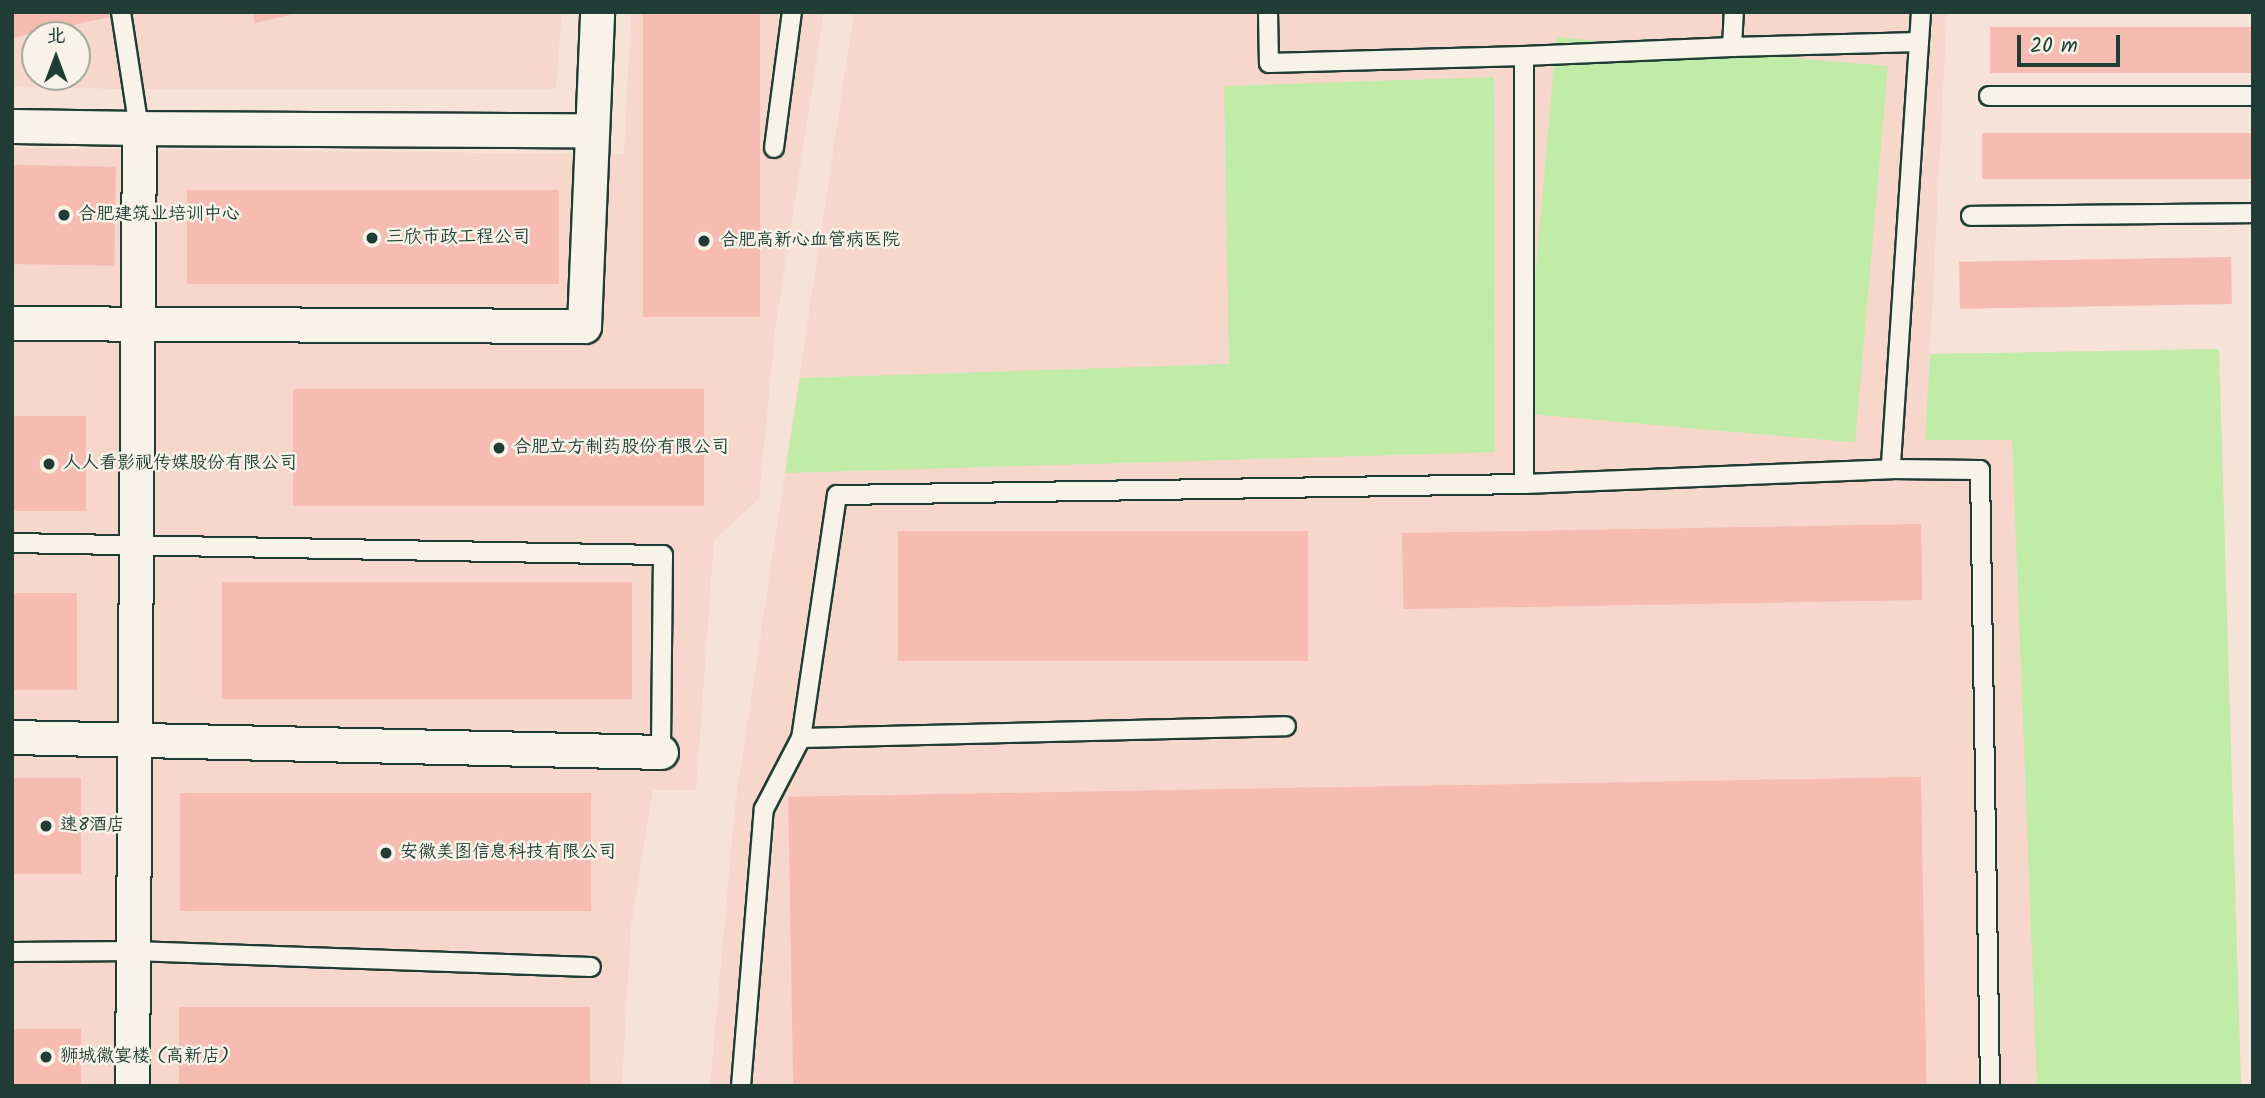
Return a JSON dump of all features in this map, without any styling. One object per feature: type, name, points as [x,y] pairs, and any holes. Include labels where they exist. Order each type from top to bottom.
[{"type":"street","points":[[12,323],[584,326],[597,12]]},
{"type":"street","points":[[12,126],[592,130]]},
{"type":"street","points":[[132,1086],[139,128]]},
{"type":"street","points":[[12,737],[661,752]]},
{"type":"lane","points":[[121,12],[139,128]]},
{"type":"lane","points":[[774,148],[792,12]]},
{"type":"lane","points":[[1268,12],[1269,63],[1919,41]]},
{"type":"lane","points":[[1732,47],[1734,12]]},
{"type":"lane","points":[[1891,469],[1921,12]]},
{"type":"lane","points":[[1524,56],[1524,484]]},
{"type":"lane","points":[[1989,96],[2253,96]]},
{"type":"lane","points":[[1971,216],[2253,213]]},
{"type":"lane","points":[[741,1086],[764,809],[801,738],[838,495],[1524,484],[1891,469],[1980,470],[1990,1086]]},
{"type":"lane","points":[[12,543],[663,555],[661,752]]},
{"type":"lane","points":[[801,738],[1286,726]]},
{"type":"lane","points":[[12,952],[132,951],[590,967]]},
{"type":"shaded area","points":[[12,12],[562,12],[556,89],[91,88],[91,21],[21,21],[21,87],[12,87]]},
{"type":"shaded area","points":[[631,12],[824,12],[775,331],[759,499],[714,540],[696,790],[653,790],[631,926],[622,1086],[12,1086],[12,148],[624,154]]},
{"type":"shaded area","points":[[854,12],[1947,12],[1930,354],[2219,349],[2241,1086],[710,1086],[735,806]]},
{"type":"green space","points":[[1556,37],[1888,66],[1855,443],[1523,414]]},
{"type":"green space","points":[[1494,77],[1495,452],[785,473],[800,378],[1229,364],[1224,86]]},
{"type":"green space","points":[[2219,349],[2241,1086],[2037,1086],[2012,440],[1925,440],[1930,354]]},
{"type":"building","points":[[12,12],[108,12],[109,17],[91,21],[21,21],[21,36],[12,38]]},
{"type":"building","points":[[252,12],[298,12],[298,13],[255,23]]},
{"type":"building","name":"合肥高新心血管病医院","points":[[643,12],[760,12],[760,317],[643,317]]},
{"type":"building","points":[[1990,27],[2253,27],[2253,73],[1990,73]]},
{"type":"building","points":[[1982,133],[2253,133],[2253,179],[1982,179]]},
{"type":"building","name":"合肥建筑业培训中心","points":[[12,165],[116,167],[114,266],[12,264]]},
{"type":"building","name":"三欣市政工程公司","points":[[187,190],[559,190],[559,284],[187,284]]},
{"type":"building","points":[[2231,257],[2232,304],[1960,309],[1959,262]]},
{"type":"building","name":"合肥立方制药股份有限公司","points":[[293,389],[704,389],[704,506],[293,506]]},
{"type":"building","name":"人人看影视传媒股份有限公司","points":[[12,416],[86,416],[86,511],[12,511]]},
{"type":"building","points":[[1921,524],[1922,600],[1403,609],[1402,533]]},
{"type":"building","points":[[898,531],[1308,531],[1308,661],[898,661]]},
{"type":"building","points":[[222,582],[632,582],[632,699],[222,699]]},
{"type":"building","points":[[12,593],[77,593],[77,690],[12,690]]},
{"type":"building","points":[[1921,777],[1926,1086],[793,1086],[788,797]]},
{"type":"building","name":"速8酒店","points":[[12,778],[81,778],[81,874],[12,874]]},
{"type":"building","name":"安徽美图信息科技有限公司","points":[[180,793],[591,793],[591,911],[180,911]]},
{"type":"building","points":[[179,1007],[590,1007],[590,1086],[179,1086]]},
{"type":"building","name":"狮城徽宴楼 (高新店)","points":[[12,1029],[81,1029],[81,1086],[12,1086]]},
{"type":"place","name":"合肥建筑业培训中心","points":[[64,215]]},
{"type":"place","name":"三欣市政工程公司","points":[[372,238]]},
{"type":"place","name":"合肥高新心血管病医院","points":[[704,241]]},
{"type":"place","name":"合肥立方制药股份有限公司","points":[[499,448]]},
{"type":"place","name":"人人看影视传媒股份有限公司","points":[[49,464]]},
{"type":"place","name":"速8酒店","points":[[46,826]]},
{"type":"place","name":"安徽美图信息科技有限公司","points":[[386,853]]},
{"type":"place","name":"狮城徽宴楼 (高新店)","points":[[46,1057]]}]
